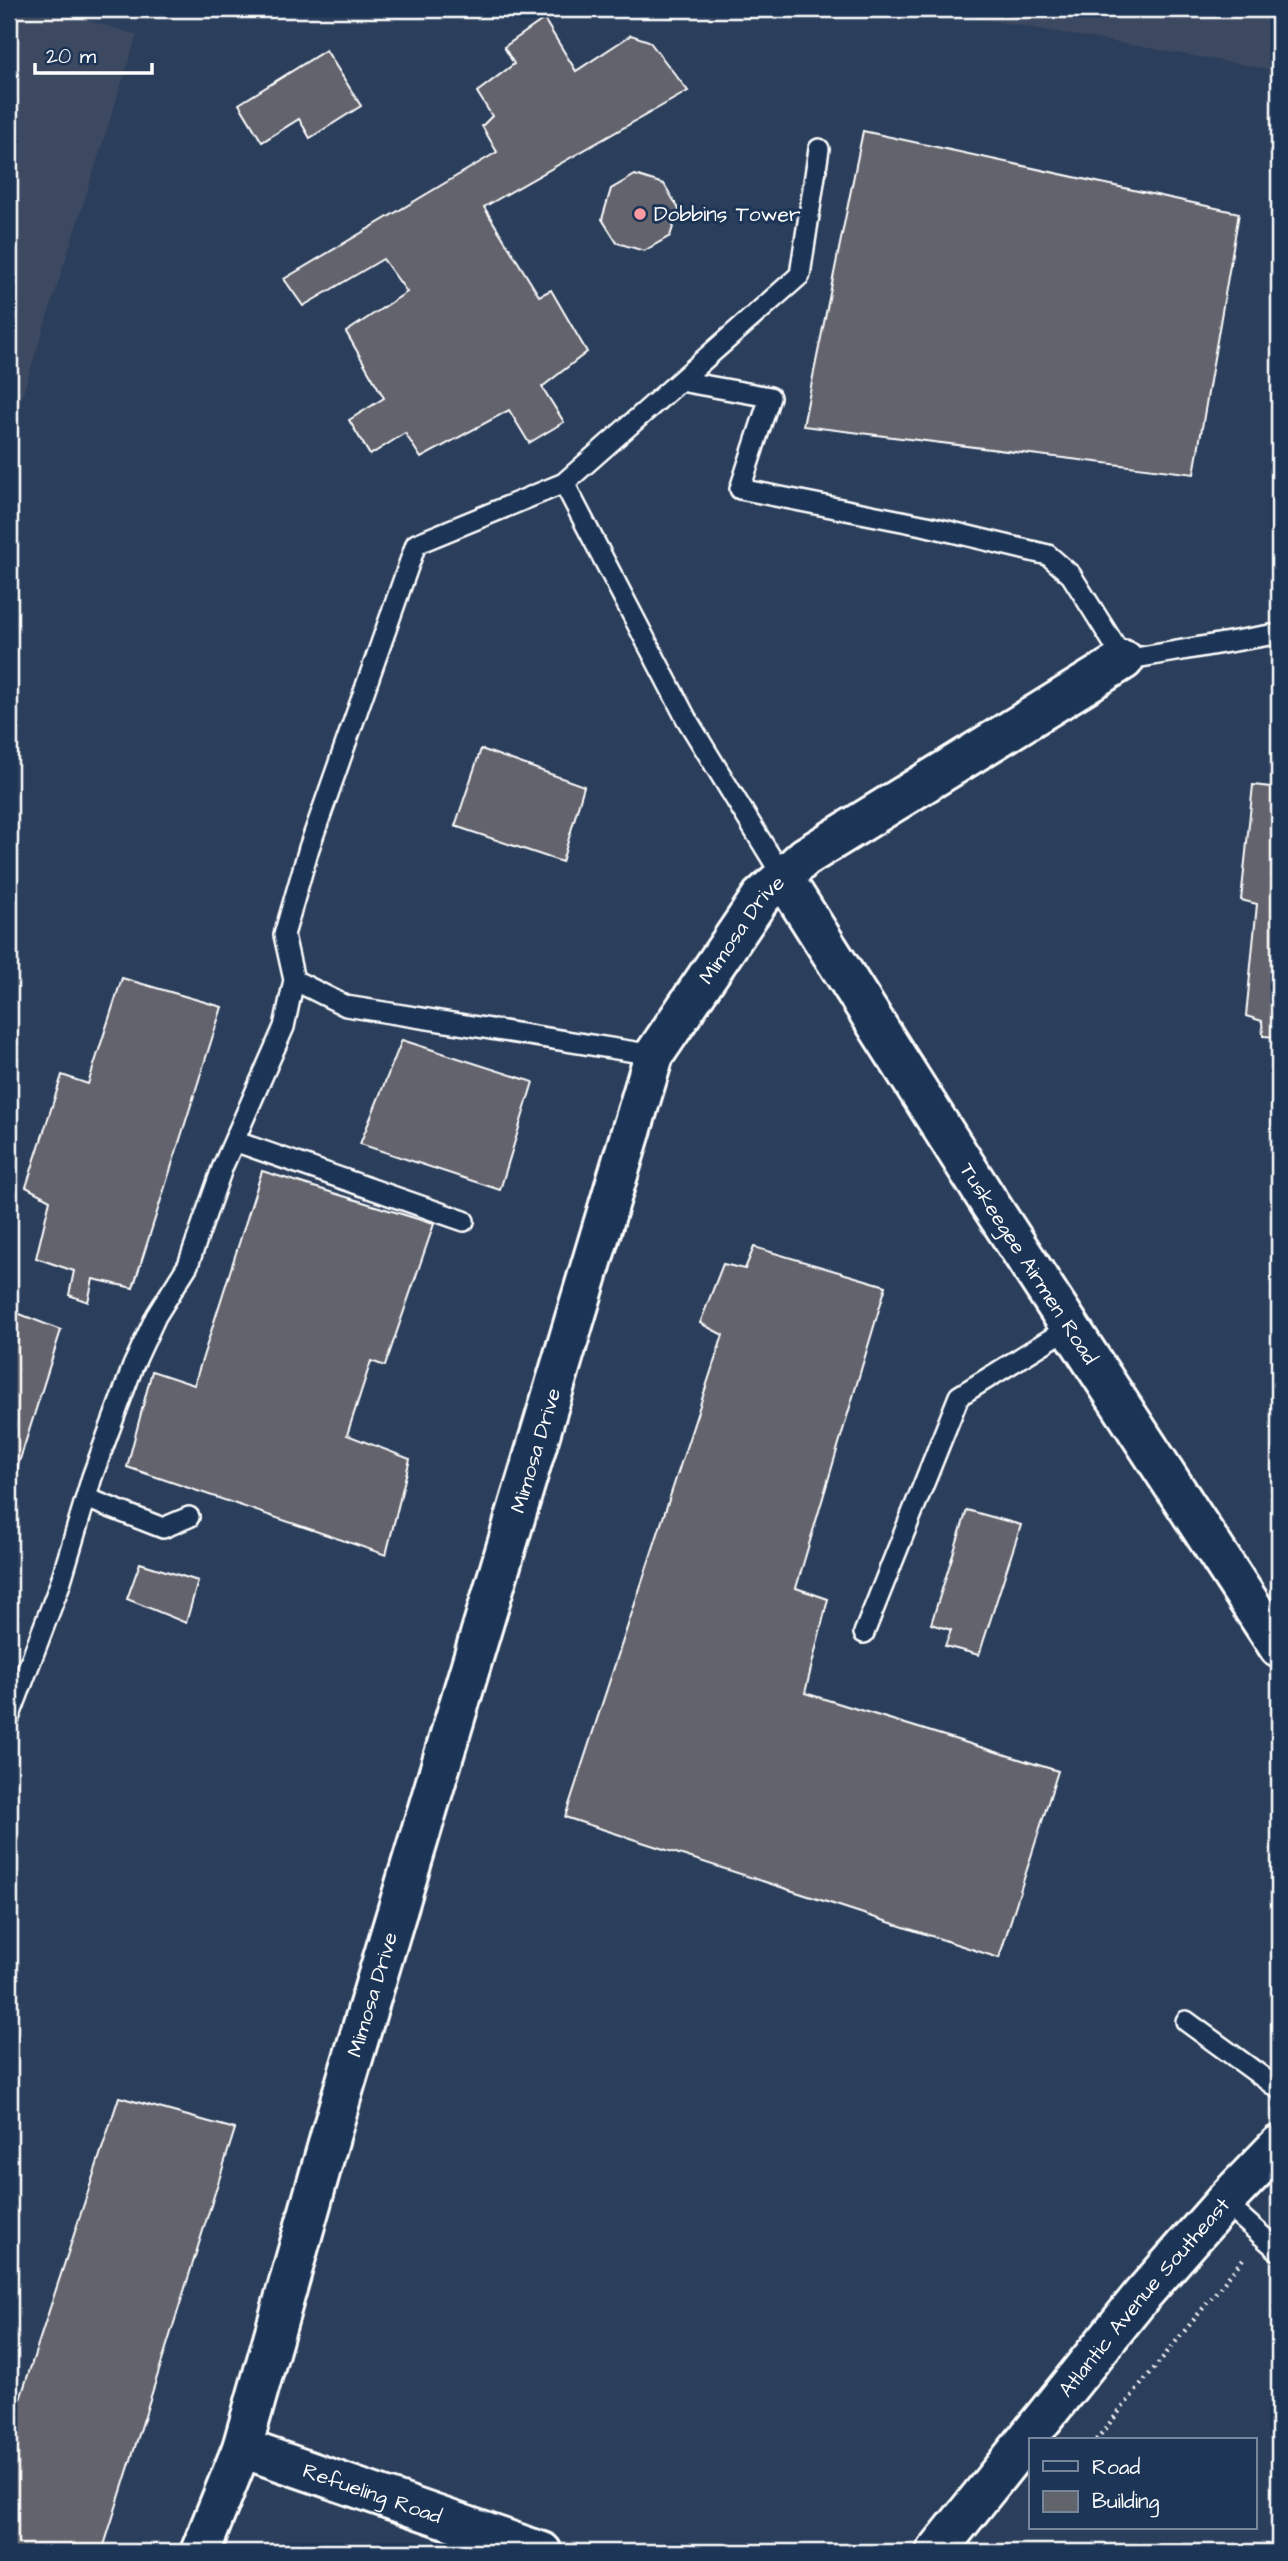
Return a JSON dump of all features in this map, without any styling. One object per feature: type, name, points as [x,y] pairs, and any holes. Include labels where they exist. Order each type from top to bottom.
[{"type":"street","name":"Mimosa Drive","points":[[200,2552],[242,2448],[341,2098],[654,1055],[761,897],[805,857],[1124,660]]},
{"type":"street","name":"Tuskeegee Airmen Road","points":[[783,877],[1279,1648]]},
{"type":"street","name":"Atlantic Avenue Southeast","points":[[1038,2438],[1143,2294],[1224,2202],[1279,2145]]},
{"type":"street","name":"Refueling Road","points":[[242,2448],[542,2552]]},
{"type":"street","name":"Atlantic Avenue Southeast","points":[[936,2552],[1023,2459]]},
{"type":"lane","points":[[9,1718],[60,1584],[86,1498],[133,1366],[156,1316],[188,1265],[234,1141],[284,1027],[294,980],[284,935],[309,848],[416,544],[564,483],[800,275],[818,149]]},
{"type":"lane","points":[[680,381],[770,397],[740,489],[944,530],[1048,555],[1071,575],[1124,660],[1270,635],[1279,636]]},
{"type":"lane","points":[[564,483],[687,718],[783,877]]},
{"type":"lane","points":[[294,980],[346,1006],[654,1055]]},
{"type":"lane","points":[[234,1141],[464,1221]]},
{"type":"lane","points":[[864,1633],[958,1396],[1070,1327]]},
{"type":"lane","points":[[86,1498],[163,1528],[189,1517]]},
{"type":"lane","points":[[1186,2021],[1279,2089]]},
{"type":"lane","points":[[1224,2202],[1279,2251]]},
{"type":"path","points":[[1098,2438],[1261,2236]]},
{"type":"shaded area","points":[[9,9],[51,9],[137,35],[9,437]]},
{"type":"shaded area","points":[[925,9],[1279,9],[1279,71]]},
{"type":"building","points":[[544,19],[576,71],[631,35],[649,41],[688,91],[484,207],[539,296],[551,290],[587,352],[542,387],[564,422],[529,443],[509,410],[421,458],[405,433],[370,455],[349,420],[384,398],[346,332],[407,292],[383,259],[303,306],[284,279],[497,152],[482,126],[492,116],[477,92],[514,64],[504,47]]},
{"type":"building","points":[[326,50],[361,106],[310,138],[299,119],[262,142],[239,104]]},
{"type":"building","points":[[863,131],[1239,213],[1194,474],[803,426]]},
{"type":"building","name":"Dobbins Tower","points":[[635,175],[664,184],[679,209],[670,236],[644,251],[617,243],[602,219],[611,189]]},
{"type":"building","points":[[481,749],[584,786],[562,862],[455,826]]},
{"type":"building","points":[[1253,785],[1279,788],[1279,1037],[1263,1036],[1262,1021],[1246,1016],[1257,904],[1241,900]]},
{"type":"building","points":[[122,978],[222,1007],[133,1288],[93,1279],[88,1302],[69,1295],[74,1271],[36,1258],[50,1200],[26,1187],[62,1075],[88,1084]]},
{"type":"building","points":[[402,1040],[533,1082],[500,1190],[360,1144]]},
{"type":"building","points":[[262,1171],[434,1224],[385,1366],[371,1361],[347,1435],[410,1459],[386,1555],[127,1467],[152,1371],[194,1385]]},
{"type":"building","points":[[754,1247],[886,1286],[796,1588],[828,1599],[805,1693],[1058,1771],[999,1958],[565,1817],[723,1335],[700,1323],[723,1264],[745,1269]]},
{"type":"building","points":[[12,1311],[61,1330],[9,1494],[9,1320]]},
{"type":"building","points":[[967,1510],[1021,1525],[979,1655],[945,1646],[951,1630],[931,1624]]},
{"type":"building","points":[[140,1563],[198,1581],[186,1623],[127,1599]]},
{"type":"building","points":[[119,2097],[235,2129],[102,2552],[9,2552],[9,2433]]},
{"type":"place","name":"Dobbins Tower","points":[[640,214]]}]
